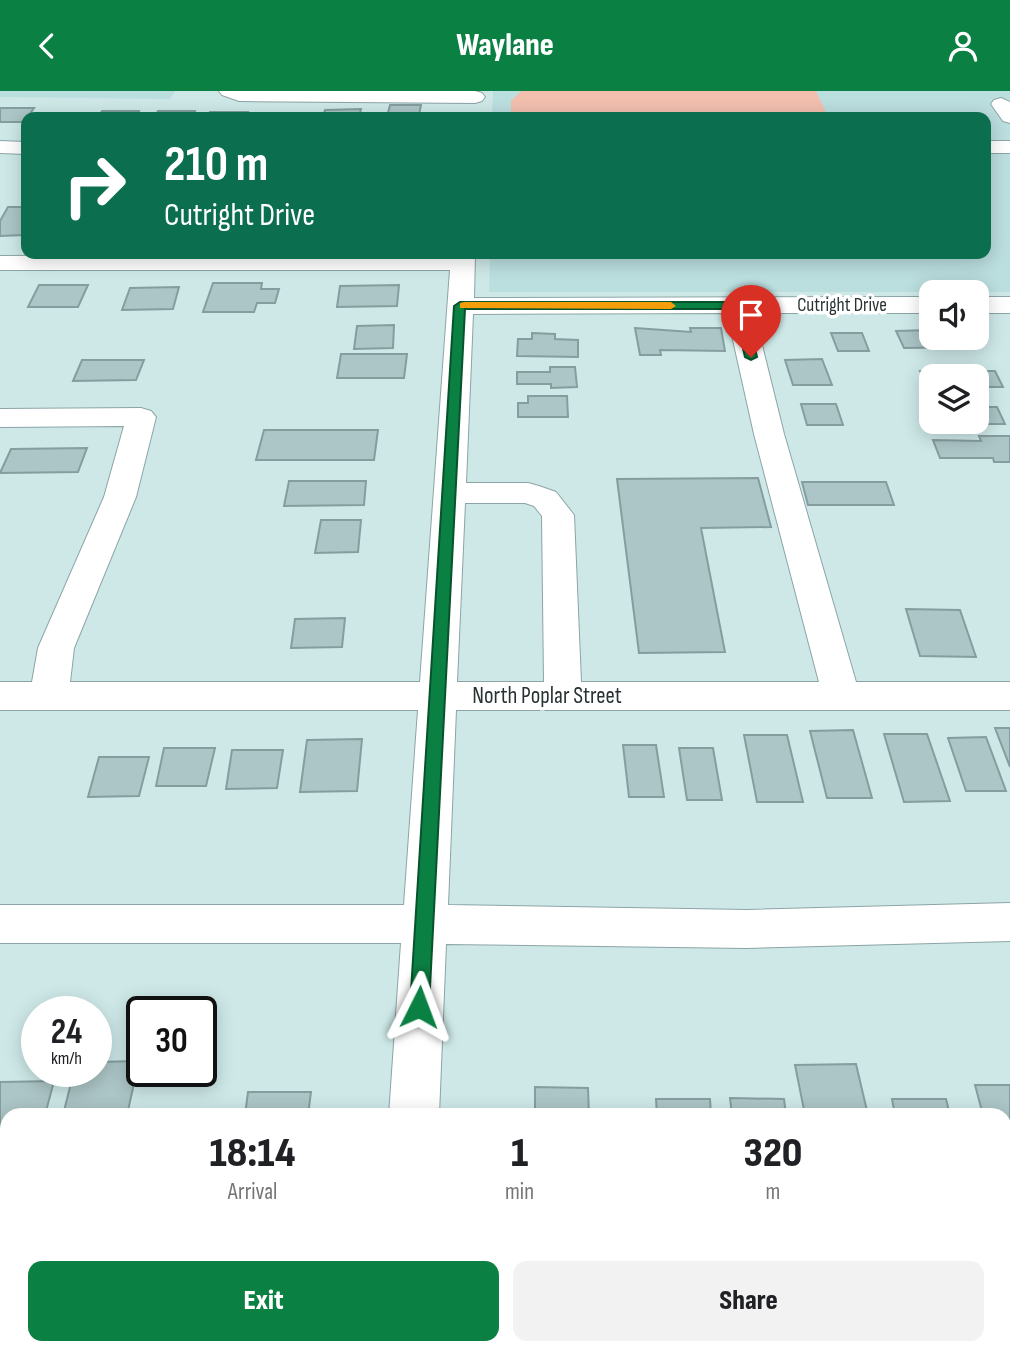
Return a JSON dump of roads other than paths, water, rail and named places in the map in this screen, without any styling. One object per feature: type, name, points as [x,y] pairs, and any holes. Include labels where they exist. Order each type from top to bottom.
[{"type":"street","points":[[229,91],[239,95],[475,102]]},
{"type":"street","points":[[0,147],[21,148]]},
{"type":"street","points":[[991,147],[1010,147]]},
{"type":"street","points":[[0,263],[370,259]]},
{"type":"street","points":[[414,1108],[423,925],[451,493],[462,259]]},
{"type":"street","name":"Cutright Drive","points":[[460,306],[919,305]]},
{"type":"street","points":[[989,305],[1009,306]]},
{"type":"street","points":[[739,306],[769,434],[841,696]]},
{"type":"street","points":[[0,418],[141,417],[120,497],[57,648],[49,696]]},
{"type":"street","points":[[451,493],[528,493],[545,499],[558,515],[563,696]]},
{"type":"street","name":"North Poplar Street","points":[[0,696],[1010,696]]},
{"type":"street","points":[[0,924],[747,929],[1010,922]]}]
